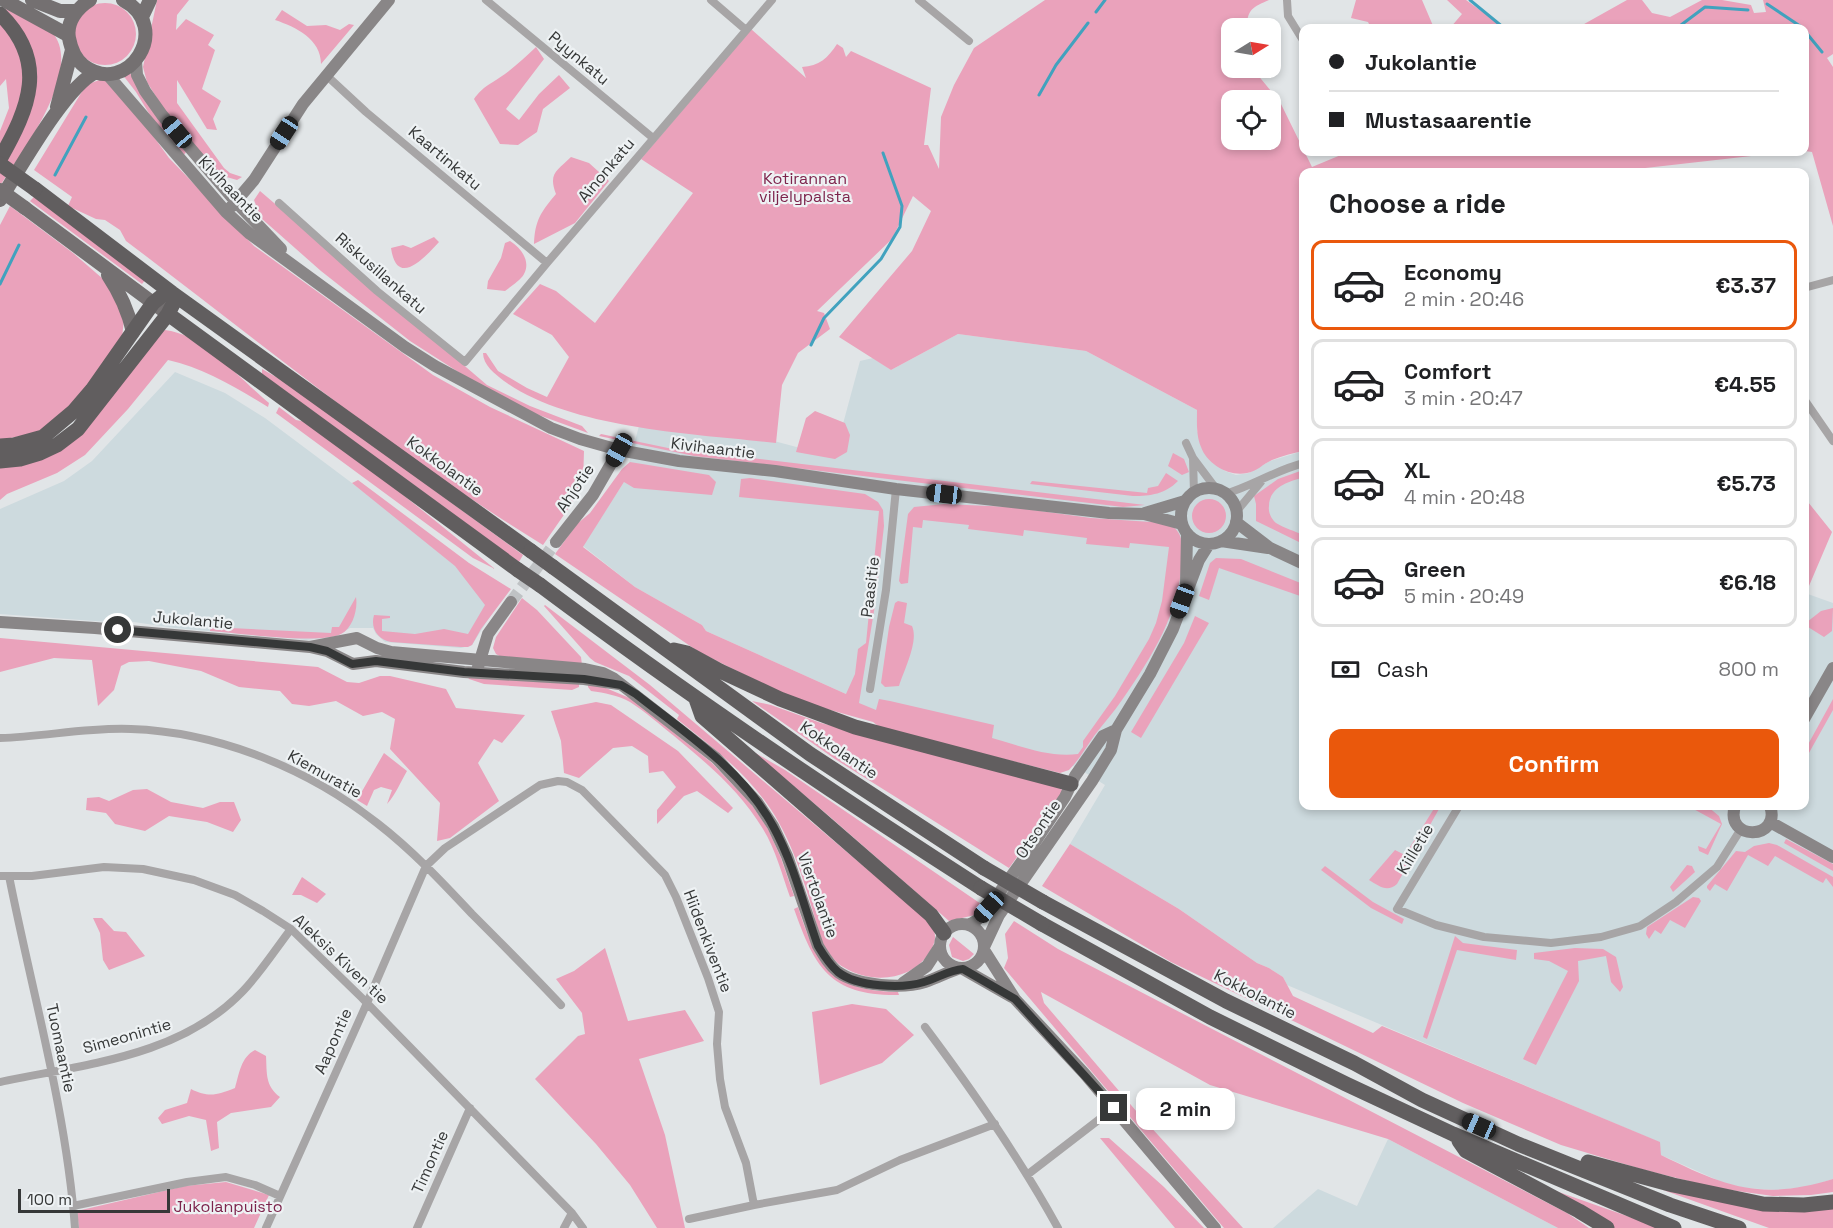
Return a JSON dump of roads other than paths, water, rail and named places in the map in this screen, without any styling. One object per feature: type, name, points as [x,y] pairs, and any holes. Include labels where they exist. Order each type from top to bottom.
[{"type":"highway","points":[[0,14],[21,39],[28,61],[30,79],[28,99],[18,127],[0,161]]},
{"type":"highway","name":"Kokkolantie","points":[[0,161],[172,293],[810,754],[984,868],[1226,1001],[1354,1063],[1422,1100],[1518,1144],[1670,1205],[1738,1228]]},
{"type":"highway","points":[[0,446],[14,445],[43,437],[67,417],[92,390],[153,303],[163,295],[172,293],[173,303],[168,314],[78,429],[57,445],[40,453],[20,459],[0,461]]},
{"type":"highway","points":[[168,314],[696,699],[813,780],[981,888],[1210,1017],[1346,1084],[1453,1134],[1674,1228]]},
{"type":"highway","points":[[665,649],[687,653],[780,699],[855,727],[1077,788]]},
{"type":"highway","points":[[696,699],[702,716],[838,837],[931,915],[942,940]]},
{"type":"highway","points":[[1453,1134],[1466,1151],[1607,1228]]},
{"type":"highway","points":[[1518,1144],[1673,1185],[1763,1204],[1804,1205],[1833,1202]]},
{"type":"main road","points":[[4,0],[68,35]]},
{"type":"main road","points":[[32,0],[60,11],[83,4]]},
{"type":"main road","points":[[0,200],[55,115],[85,77],[118,72],[136,61],[141,53],[146,35],[142,17],[132,5],[123,0]]},
{"type":"main road","points":[[142,17],[150,0]]},
{"type":"main road","points":[[226,212],[254,180],[303,104],[389,0]]},
{"type":"main road","points":[[83,4],[70,22],[68,35],[72,50],[80,62],[101,73]]},
{"type":"main road","points":[[55,115],[72,50]]},
{"type":"main road","name":"Kivihaantie","points":[[136,61],[137,75],[151,99],[236,202],[321,287]]},
{"type":"main road","name":"Kivihaantie","points":[[101,73],[226,212],[250,234],[405,347],[435,366],[551,428],[619,450],[679,461],[775,471],[896,489],[1109,513],[1144,514],[1184,529]]},
{"type":"main road","points":[[0,190],[168,314]]},
{"type":"main road","points":[[102,266],[120,293],[129,314],[133,332]]},
{"type":"main road","name":"Ahjotie","points":[[556,543],[593,495],[619,450]]},
{"type":"main road","points":[[1221,541],[1233,530],[1236,517],[1232,502],[1221,492],[1201,489],[1190,497],[1182,508],[1184,529],[1193,540],[1209,544],[1221,541],[1270,548],[1299,562]]},
{"type":"main road","name":"Kivihaantie","points":[[1144,514],[1190,497]]},
{"type":"main road","points":[[1236,517],[1270,548]]},
{"type":"main road","name":"Otsontie","points":[[1184,529],[1186,592]]},
{"type":"main road","name":"Otsontie","points":[[985,947],[999,915],[1077,788],[1103,736],[1116,730],[1150,674],[1173,629],[1199,560],[1209,544]]},
{"type":"main road","points":[[478,667],[488,634],[511,602]]},
{"type":"main road","name":"Jukolantie","points":[[0,622],[310,647],[327,651],[346,661]]},
{"type":"main road","points":[[357,638],[376,648],[391,652],[478,667],[376,661],[352,664],[346,661],[342,650],[349,640],[357,638]]},
{"type":"main road","name":"Jukolantie","points":[[310,647],[349,640]]},
{"type":"main road","points":[[360,664],[369,654],[364,641]]},
{"type":"main road","name":"Viertolantie","points":[[478,667],[585,669],[603,673],[636,694],[716,758],[758,802],[773,826],[787,856],[818,946],[826,960],[839,973],[855,980],[899,985],[926,981],[945,972],[962,969]]},
{"type":"main road","points":[[1809,710],[1833,668]]},
{"type":"main road","name":"Otsontie","points":[[969,925],[989,907],[1077,788]]},
{"type":"main road","points":[[1735,810],[1734,820],[1741,829],[1747,832],[1761,831],[1770,822],[1771,810]]},
{"type":"main road","points":[[1770,822],[1833,857]]},
{"type":"main road","points":[[899,985],[927,966],[942,940],[957,924],[969,925],[980,932],[985,947],[1015,999],[1114,1108],[1215,1228]]},
{"type":"main road","points":[[942,940],[942,955],[947,963],[1015,999]]},
{"type":"main road","points":[[962,969],[976,964],[982,958],[985,947]]},
{"type":"street","name":"Pyynkatu","points":[[486,0],[653,138]]},
{"type":"street","points":[[711,0],[746,30]]},
{"type":"street","name":"Ainonkatu","points":[[465,362],[772,0]]},
{"type":"street","points":[[920,0],[969,41]]},
{"type":"street","points":[[1287,0],[1288,16],[1299,34]]},
{"type":"street","name":"Kaartinkatu","points":[[326,75],[366,112],[548,263]]},
{"type":"street","name":"Riskusillankatu","points":[[279,203],[377,291],[465,362]]},
{"type":"street","points":[[1809,287],[1833,280]]},
{"type":"street","points":[[1809,406],[1833,441]]},
{"type":"street","points":[[1186,443],[1193,458],[1221,492],[1264,479],[1275,472],[1299,465]]},
{"type":"street","points":[[1190,497],[1193,458]]},
{"type":"street","points":[[1236,517],[1264,479]]},
{"type":"street","name":"Paasitie","points":[[870,688],[886,591],[896,489]]},
{"type":"street","name":"Kiemuratie","points":[[0,738],[78,730],[132,729],[177,733],[234,747],[283,766],[331,790],[376,822],[426,866],[561,1005]]},
{"type":"street","name":"Hiidenkiventie","points":[[426,866],[445,848],[519,798],[549,781],[567,782],[582,790],[665,875],[708,978],[719,1012],[717,1044],[720,1080],[725,1107],[746,1163],[754,1205]]},
{"type":"street","name":"Kiilletie","points":[[1457,810],[1397,909],[1436,925],[1484,937],[1551,943],[1601,937],[1640,926],[1676,902],[1717,867],[1741,829]]},
{"type":"street","name":"Aapontie","points":[[266,1228],[426,866]]},
{"type":"street","name":"Aleksis Kiven tie","points":[[4,876],[32,876],[104,867],[161,872],[194,880],[235,895],[291,929],[470,1108],[572,1213],[583,1228]]},
{"type":"street","name":"Tuomaantie","points":[[4,876],[51,1071],[75,1228]]},
{"type":"street","name":"Simeonintie","points":[[0,1082],[154,1048],[183,1036],[222,1010],[244,990],[291,929]]},
{"type":"street","points":[[925,1027],[995,1124],[1058,1228]]},
{"type":"street","name":"Timontie","points":[[417,1228],[470,1108]]},
{"type":"street","points":[[1027,1175],[1114,1108]]},
{"type":"street","points":[[689,1219],[837,1190],[900,1160],[995,1124]]},
{"type":"street","points":[[73,1206],[187,1182],[226,1177],[255,1185],[280,1196]]},
{"type":"street","points":[[564,1228],[572,1213]]},
{"type":"waterway","points":[[1096,12],[1105,0]]},
{"type":"waterway","points":[[1470,0],[1499,24]]},
{"type":"waterway","points":[[1767,4],[1797,24]]},
{"type":"waterway","points":[[1682,24],[1705,7],[1748,10]]},
{"type":"waterway","points":[[1039,95],[1056,65],[1088,23]]},
{"type":"waterway","points":[[1809,36],[1822,52]]},
{"type":"waterway","points":[[55,175],[86,117]]},
{"type":"waterway","points":[[811,345],[824,318],[881,259],[900,227],[902,206],[883,153]]},
{"type":"waterway","points":[[0,284],[19,245]]},
{"type":"tunnel","points":[[511,602],[556,542]]},
{"type":"park label","name":"Kotirannan viljelypalsta","points":[[805,187]]},
{"type":"park label","name":"Jukolanpuisto","points":[[228,1206]]}]
